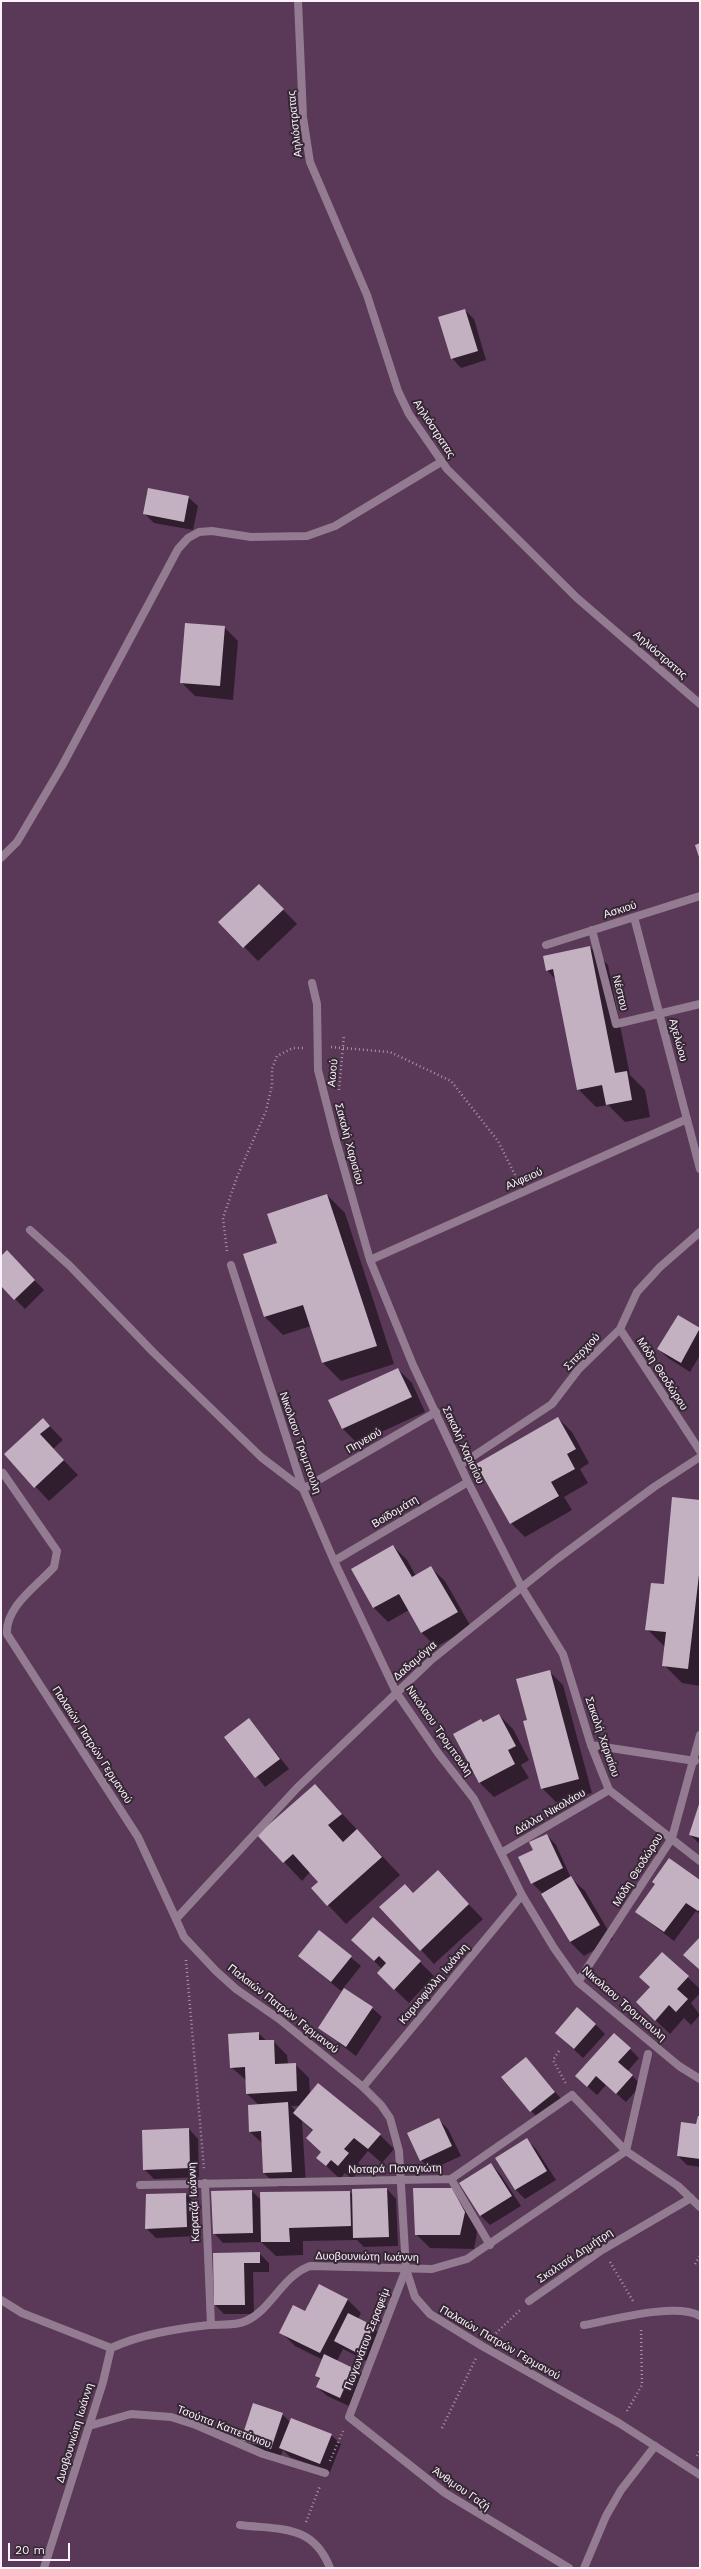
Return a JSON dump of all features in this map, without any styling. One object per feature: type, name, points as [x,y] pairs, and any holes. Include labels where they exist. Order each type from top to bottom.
[{"type":"street","name":"Αηλιόστρατας","points":[[298,1],[303,117],[310,162],[367,295],[398,391],[409,414],[441,462],[577,598],[700,704]]},
{"type":"street","points":[[1,858],[21,836],[83,728],[178,549],[188,538],[199,532],[212,531],[251,536],[307,536],[335,526],[441,462]]},
{"type":"street","name":"Ασκιού","points":[[546,945],[700,896]]},
{"type":"street","name":"Αχελώου","points":[[634,917],[700,1169]]},
{"type":"street","name":"Νέστου","points":[[592,930],[616,1024],[700,1004]]},
{"type":"street","name":"Σακαλή Χαρισίου","points":[[312,983],[317,1004],[318,1070],[370,1260],[391,1315],[468,1482],[522,1588],[563,1654],[590,1745],[609,1790],[700,1860]]},
{"type":"street","name":"Αλφειού","points":[[370,1260],[687,1119]]},
{"type":"street","points":[[30,1230],[70,1266],[153,1352],[261,1457],[303,1489]]},
{"type":"street","name":"Σπερχιού","points":[[460,1465],[552,1404],[578,1370],[620,1329],[637,1292],[660,1267],[700,1232]]},
{"type":"street","name":"Νικολαου Τρομπουλη","points":[[231,1265],[303,1489],[334,1561],[396,1692],[438,1753],[474,1799],[522,1895],[554,1948],[578,1982],[679,2066],[700,2079]]},
{"type":"street","name":"Μόδη Θεοδώρου","points":[[620,1329],[700,1452]]},
{"type":"street","name":"Πηνειού","points":[[303,1489],[436,1412]]},
{"type":"street","name":"Δαδαμόγια","points":[[176,1919],[298,1788],[396,1692],[485,1616],[654,1487],[700,1457]]},
{"type":"street","name":"Παλαιών Πατρών Γερμανού","points":[[2,1473],[57,1551],[58,1558],[54,1567],[12,1611],[6,1625],[7,1634],[138,1837],[184,1937],[236,1989],[279,2019],[363,2087],[381,2105],[390,2118],[399,2151],[402,2180],[406,2269],[415,2297],[430,2314],[482,2346],[620,2423],[700,2475]]},
{"type":"street","name":"Βοϊδομάτη","points":[[334,1561],[468,1482]]},
{"type":"street","name":"Μόδη Θεοδώρου","points":[[578,1982],[672,1838],[695,1761],[700,1735]]},
{"type":"street","points":[[590,1745],[695,1761]]},
{"type":"street","name":"Δάλλα Νικολάου","points":[[501,1853],[609,1790]]},
{"type":"street","name":"Καρυοφύλλη Ιωάννη","points":[[363,2087],[522,1895]]},
{"type":"street","points":[[626,2151],[648,2054]]},
{"type":"street","points":[[572,2095],[626,2151],[678,2186],[700,2207]]},
{"type":"street","name":"Νοταρά Παναγιώτη","points":[[140,2185],[451,2179],[572,2095]]},
{"type":"street","name":"Δυοβουνιώτη Ιωάννη","points":[[44,2568],[89,2426],[111,2348],[142,2336],[212,2325],[244,2322],[253,2317],[296,2272],[310,2266],[432,2269],[467,2259],[490,2245],[626,2151]]},
{"type":"street","points":[[451,2179],[490,2245]]},
{"type":"street","name":"Καρατζά Ιωάννη","points":[[205,2183],[212,2325]]},
{"type":"street","name":"Σκαλτσά Δημήτρη","points":[[529,2301],[602,2250],[691,2198]]},
{"type":"street","name":"Πωγωνάτου Σεραφείμ","points":[[349,2417],[406,2269]]},
{"type":"street","points":[[1,2300],[22,2313],[111,2348]]},
{"type":"street","points":[[584,2325],[640,2314],[672,2311],[695,2312],[700,2316]]},
{"type":"street","name":"Τσούπα Καπετάνιου","points":[[89,2426],[131,2414],[171,2417],[196,2425],[263,2454],[325,2473]]},
{"type":"street","name":"Άνθιμου Γαζή","points":[[349,2417],[445,2493],[569,2568]]},
{"type":"street","points":[[584,2568],[606,2516],[621,2490],[655,2446]]},
{"type":"street","points":[[240,2525],[302,2533],[316,2543],[330,2568]]},
{"type":"path","name":"Αωού","points":[[339,1092],[344,1035]]},
{"type":"path","points":[[231,1265],[225,1244],[223,1218],[235,1183],[266,1111],[272,1085],[272,1069],[277,1056],[293,1048],[343,1047],[390,1052],[451,1081],[498,1141],[524,1192]]},
{"type":"path","name":"Καρατζά Ιωάννη","points":[[184,1937],[205,2183]]},
{"type":"path","points":[[559,2051],[553,2060],[572,2095]]},
{"type":"path","points":[[602,2250],[640,2314],[642,2385],[620,2423]]},
{"type":"path","points":[[695,2264],[700,2256]]},
{"type":"path","points":[[442,2428],[482,2346],[529,2301]]},
{"type":"shaded area","points":[[1,1],[700,1],[700,2568],[1,2568]]},
{"type":"building","points":[[465,309],[478,351],[451,359],[438,317]]},
{"type":"building","points":[[148,488],[189,496],[184,522],[143,514]]},
{"type":"building","points":[[185,623],[225,626],[220,686],[180,683]]},
{"type":"building","points":[[700,843],[700,860],[695,845]]},
{"type":"building","points":[[259,884],[284,909],[243,948],[218,922]]},
{"type":"building","points":[[590,946],[615,1073],[627,1071],[632,1100],[606,1105],[602,1085],[577,1090],[553,969],[546,971],[543,956]]},
{"type":"building","points":[[327,1194],[377,1346],[322,1363],[303,1305],[264,1317],[243,1254],[277,1243],[267,1214]]},
{"type":"building","points":[[7,1250],[35,1280],[14,1300],[1,1286],[1,1256]]},
{"type":"building","points":[[678,1315],[700,1328],[681,1363],[657,1349]]},
{"type":"building","points":[[398,1368],[412,1397],[342,1429],[328,1400]]},
{"type":"building","points":[[558,1417],[576,1449],[567,1454],[575,1469],[551,1482],[559,1496],[510,1524],[476,1464]]},
{"type":"building","points":[[43,1418],[50,1426],[40,1434],[64,1460],[34,1488],[4,1454]]},
{"type":"building","points":[[672,1497],[700,1500],[700,1566],[688,1669],[662,1666],[666,1632],[645,1630],[651,1583],[664,1584]]},
{"type":"building","points":[[393,1545],[412,1577],[431,1566],[458,1612],[421,1633],[399,1594],[373,1608],[351,1569]]},
{"type":"building","points":[[550,1670],[579,1779],[541,1789],[523,1721],[527,1720],[516,1679]]},
{"type":"building","points":[[499,1714],[516,1746],[508,1750],[515,1764],[479,1783],[453,1734],[481,1719],[483,1722]]},
{"type":"building","points":[[249,1718],[280,1759],[255,1778],[224,1737]]},
{"type":"building","points":[[315,1784],[342,1814],[328,1825],[343,1842],[357,1829],[382,1857],[327,1906],[311,1888],[318,1882],[293,1854],[283,1863],[257,1835]]},
{"type":"building","points":[[700,1801],[700,1838],[689,1835]]},
{"type":"building","points":[[547,1834],[563,1868],[531,1884],[518,1857],[533,1850],[529,1842]]},
{"type":"building","points":[[669,1858],[700,1880],[700,1909],[698,1911],[686,1903],[664,1932],[635,1912],[655,1884],[652,1882]]},
{"type":"building","points":[[438,1870],[469,1904],[420,1951],[379,1907],[405,1884],[413,1893]]},
{"type":"building","points":[[571,1876],[600,1925],[570,1942],[541,1894]]},
{"type":"building","points":[[373,1917],[421,1961],[394,1990],[377,1973],[386,1963],[379,1956],[374,1961],[351,1940]]},
{"type":"building","points":[[319,1930],[352,1956],[331,1982],[298,1956]]},
{"type":"building","points":[[700,1937],[700,1970],[683,1955]]},
{"type":"building","points":[[662,1952],[689,1976],[677,1989],[688,1999],[676,2012],[669,2005],[655,2021],[636,2002],[650,1987],[639,1977]]},
{"type":"building","points":[[344,1988],[373,2007],[346,2047],[318,2028]]},
{"type":"building","points":[[577,2007],[596,2024],[574,2049],[555,2033]]},
{"type":"building","points":[[259,2032],[259,2040],[274,2040],[275,2064],[296,2063],[297,2091],[246,2094],[245,2067],[230,2068],[228,2034]]},
{"type":"building","points":[[614,2033],[631,2048],[618,2062],[633,2075],[616,2094],[596,2076],[587,2087],[575,2076]]},
{"type":"building","points":[[526,2057],[555,2092],[530,2112],[501,2077]]},
{"type":"building","points":[[318,2083],[381,2134],[368,2149],[354,2138],[344,2149],[349,2153],[338,2166],[331,2160],[326,2166],[316,2158],[321,2152],[306,2138],[313,2130],[293,2113]]},
{"type":"building","points":[[288,2102],[292,2172],[263,2173],[261,2131],[249,2132],[248,2105]]},
{"type":"building","points":[[698,2116],[700,2116],[700,2159],[677,2156],[681,2122],[696,2124]]},
{"type":"building","points":[[439,2118],[452,2146],[420,2161],[407,2133]]},
{"type":"building","points":[[189,2128],[190,2168],[143,2170],[142,2130]]},
{"type":"building","points":[[527,2138],[547,2171],[515,2190],[495,2158]]},
{"type":"building","points":[[491,2163],[512,2196],[480,2216],[459,2183]]},
{"type":"building","points":[[387,2188],[389,2237],[353,2238],[352,2189]]},
{"type":"building","points":[[413,2188],[452,2188],[465,2212],[460,2235],[415,2235]]},
{"type":"building","points":[[252,2190],[253,2233],[213,2234],[211,2191]]},
{"type":"building","points":[[350,2191],[351,2226],[289,2228],[290,2242],[261,2242],[260,2192]]},
{"type":"building","points":[[186,2193],[187,2227],[145,2229],[146,2194]]},
{"type":"building","points":[[260,2252],[260,2263],[244,2263],[245,2305],[214,2305],[213,2253]]},
{"type":"building","points":[[319,2284],[348,2299],[320,2353],[279,2333],[293,2305],[305,2311]]},
{"type":"building","points":[[348,2313],[374,2326],[359,2354],[334,2341]]},
{"type":"building","points":[[324,2354],[353,2368],[340,2398],[316,2387],[320,2378],[315,2376]]},
{"type":"building","points":[[253,2403],[283,2413],[271,2449],[241,2440]]},
{"type":"building","points":[[291,2418],[332,2434],[320,2464],[279,2448]]}]
